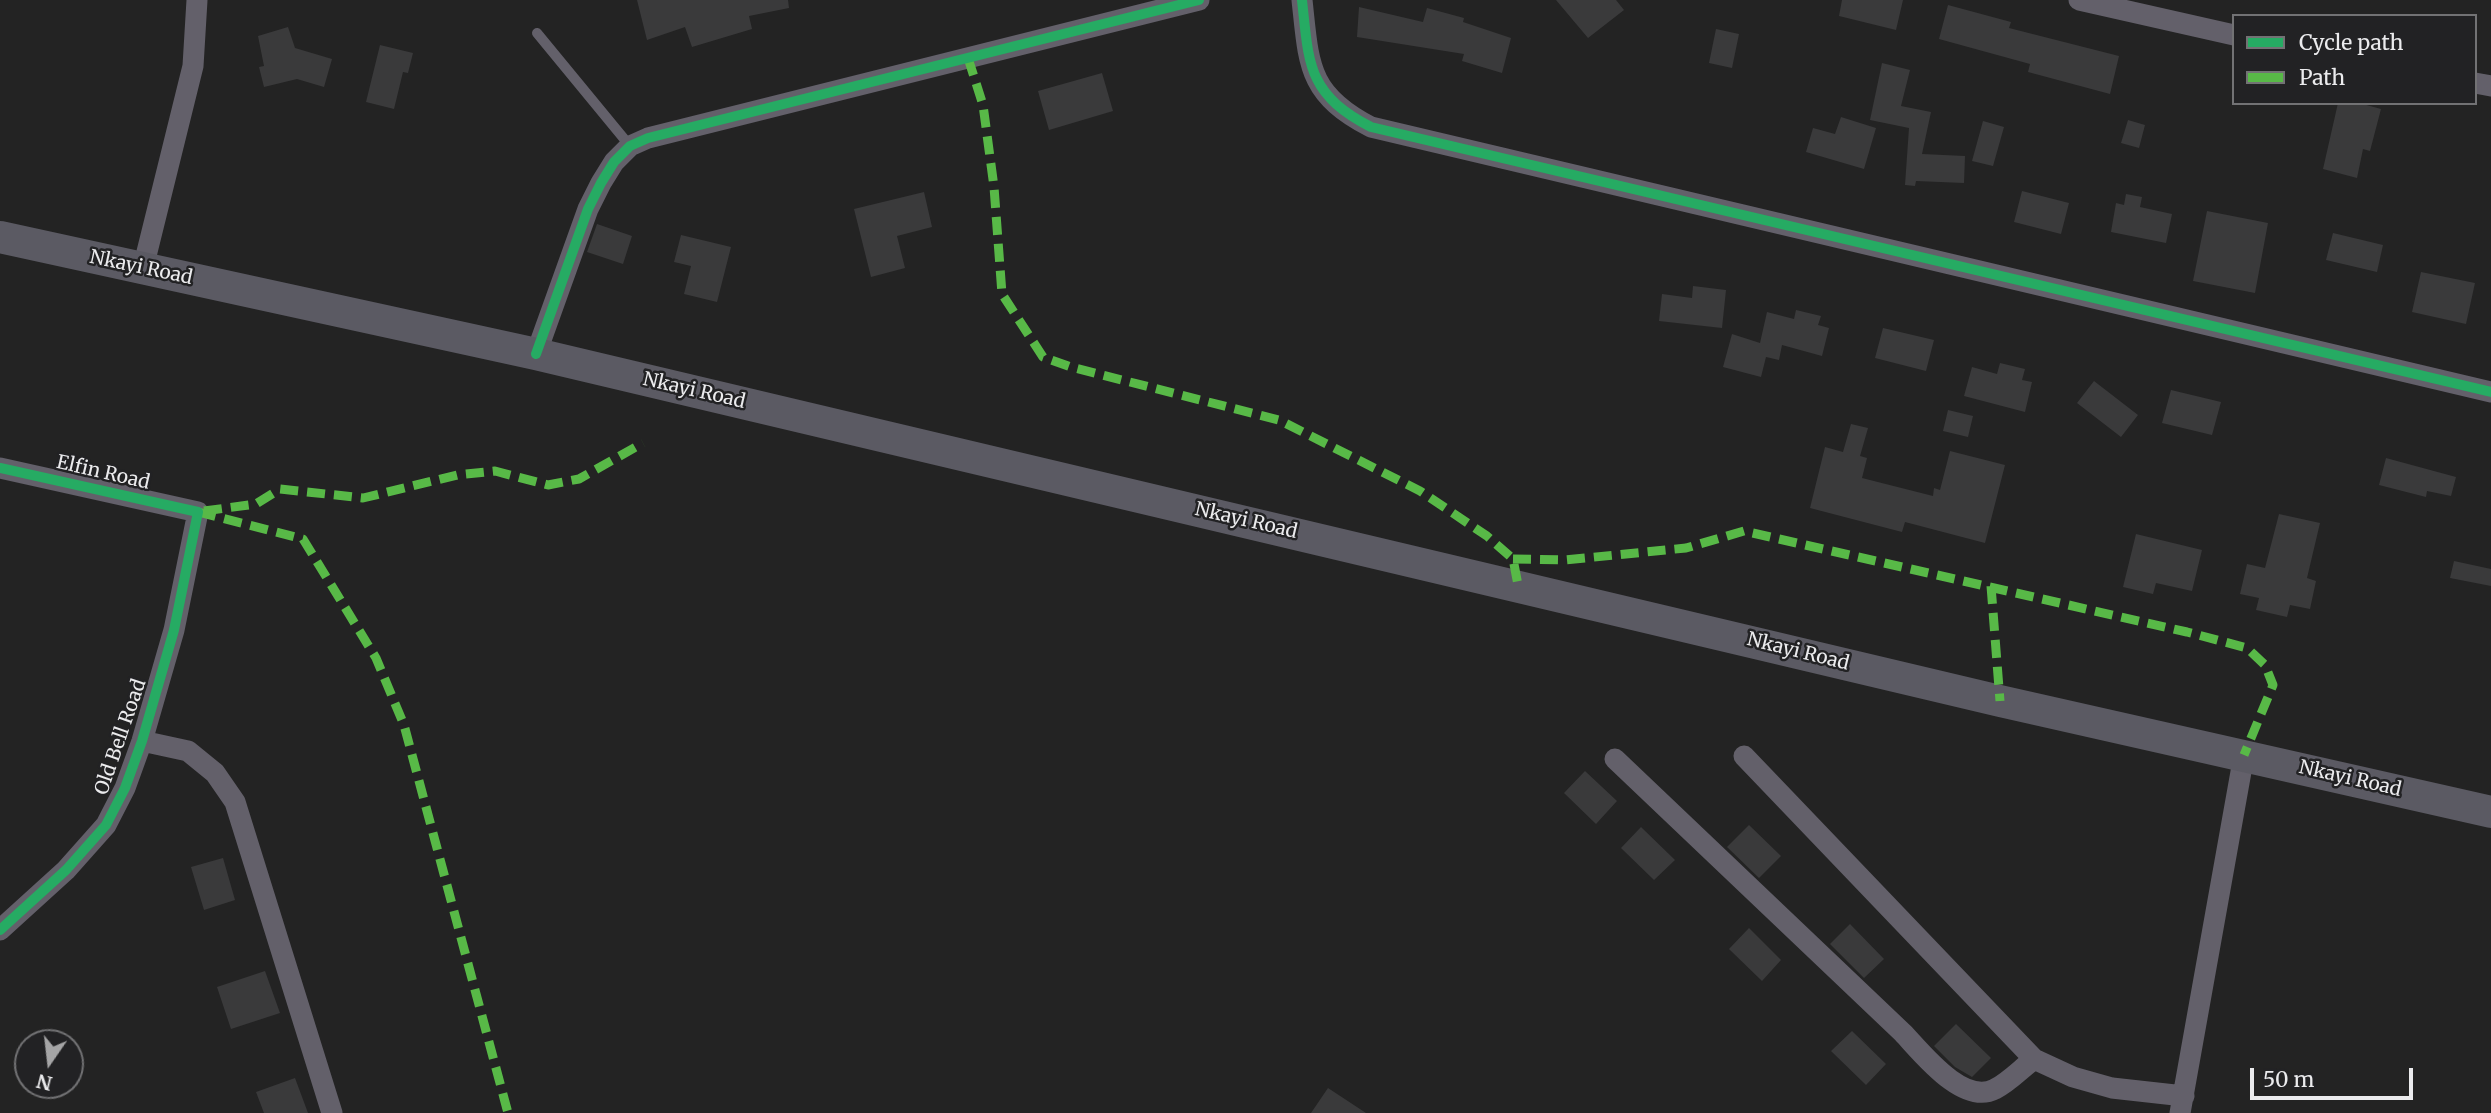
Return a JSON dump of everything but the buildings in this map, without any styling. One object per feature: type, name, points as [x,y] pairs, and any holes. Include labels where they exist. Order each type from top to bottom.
[{"type":"main road","name":"Nkayi Road","points":[[0,237],[537,354],[2000,701],[2491,812]]},
{"type":"street","points":[[143,268],[193,66],[197,0]]},
{"type":"street","points":[[537,354],[588,209],[614,162],[630,146],[648,138],[1199,0]]},
{"type":"street","points":[[1302,0],[1309,62],[1322,91],[1356,119],[1371,127],[2491,392]]},
{"type":"street","points":[[2079,0],[2232,35]]},
{"type":"street","name":"Elfin Road","points":[[0,468],[198,512]]},
{"type":"street","name":"Old Bell Road","points":[[0,930],[66,870],[106,825],[125,788],[142,741],[174,630],[198,512]]},
{"type":"street","points":[[142,741],[188,751],[215,773],[235,802],[332,1113]]},
{"type":"street","points":[[1744,756],[2034,1059],[2073,1077],[2182,1104],[2244,755]]},
{"type":"street","points":[[1615,760],[1893,1024],[1947,1079],[1973,1091],[1994,1090],[2034,1059]]},
{"type":"lane","points":[[537,33],[630,146]]},
{"type":"marked path","points":[[968,58],[983,105],[994,187],[1002,294],[1043,357],[1071,367],[1279,420],[1420,491],[1487,536],[1513,559],[1518,585]]},
{"type":"marked path","points":[[204,511],[256,504],[280,489],[363,498],[457,475],[495,471],[548,485],[579,479],[643,443]]},
{"type":"marked path","points":[[198,512],[303,539],[376,658],[404,725],[508,1113]]},
{"type":"marked path","points":[[1513,559],[1565,560],[1686,548],[1744,531],[2247,648],[2265,665],[2273,685],[2244,755]]},
{"type":"marked path","points":[[1991,586],[2000,701]]},
{"type":"cycle path","points":[[536,354],[588,209],[614,162],[630,146],[648,138],[1199,0]]},
{"type":"cycle path","points":[[1302,0],[1310,60],[1315,75],[1334,102],[1371,127],[2491,392]]},
{"type":"cycle path","points":[[0,468],[198,512],[174,630],[142,741],[125,788],[106,825],[66,870],[0,930]]}]
